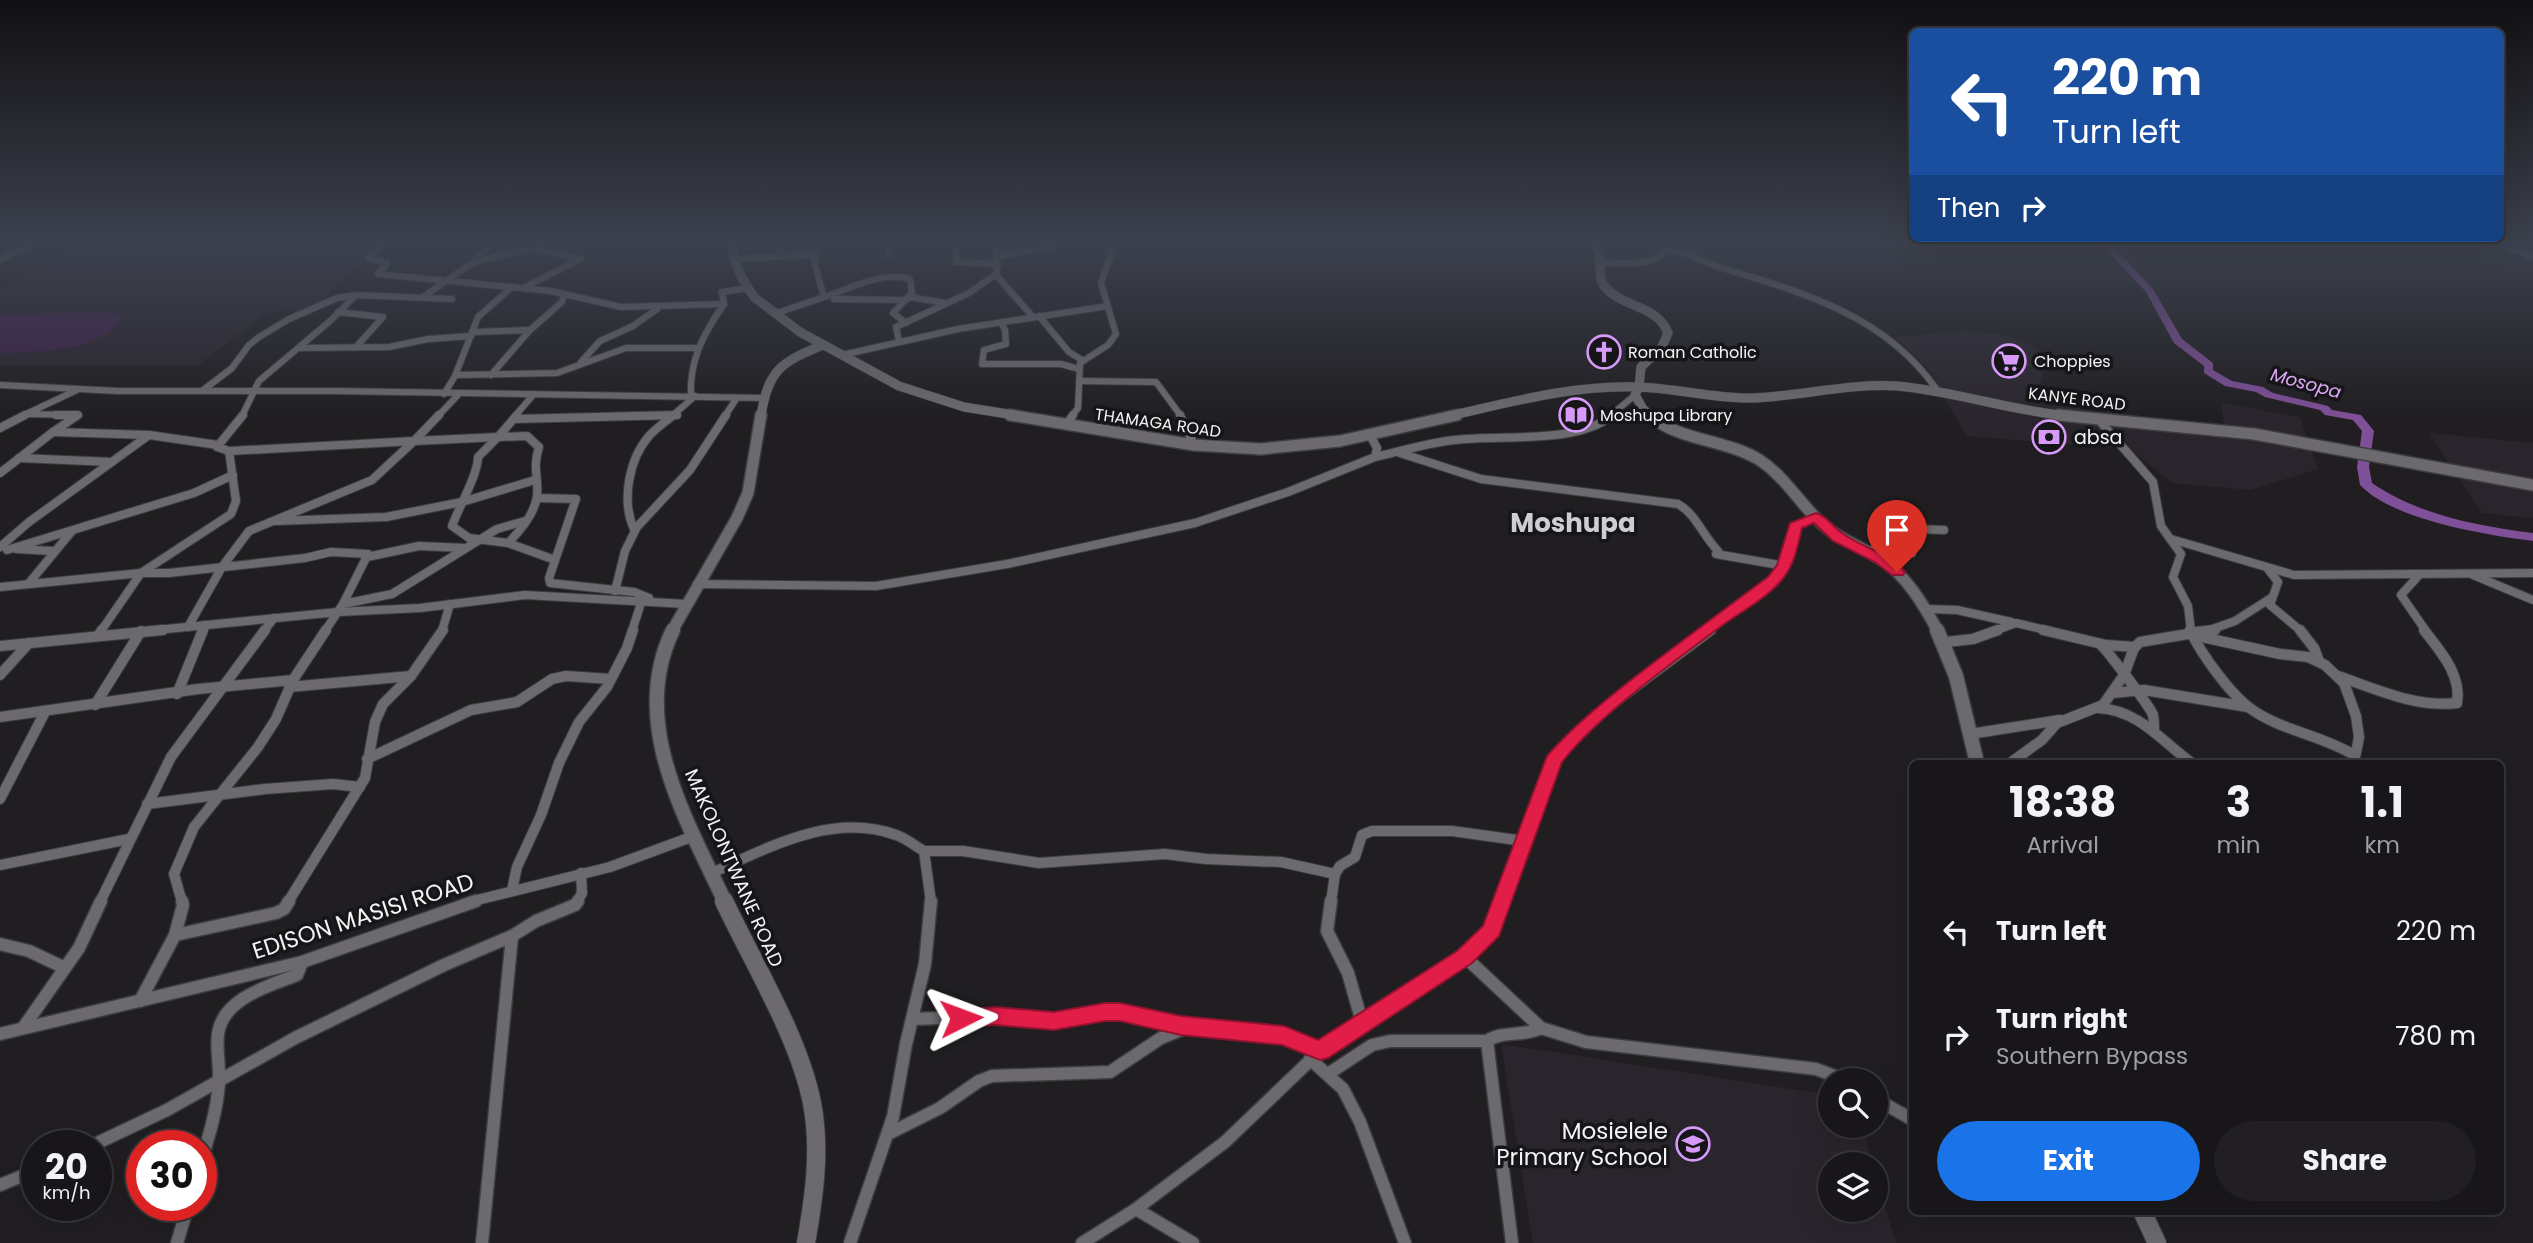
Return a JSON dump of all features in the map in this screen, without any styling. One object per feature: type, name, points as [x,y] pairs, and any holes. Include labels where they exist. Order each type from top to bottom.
[{"type":"main road","name":"THAMAGA ROAD","points":[[760,303],[823,345],[890,382],[939,401],[1195,446],[1283,449],[1370,435],[1542,395],[1597,387],[1637,391]]},
{"type":"main road","points":[[1627,303],[1657,315],[1665,326],[1667,341],[1663,348],[1641,367],[1637,402],[1674,431],[1745,453],[1760,461],[1781,478],[1832,533],[1897,572],[1926,609],[1945,642],[1976,760]]},
{"type":"main road","name":"MAKOLONTWANE ROAD","points":[[806,1243],[816,1161],[813,1110],[807,1084],[782,1021],[694,836],[660,743],[655,710],[656,686],[663,658],[686,604],[733,525],[749,491],[770,380],[779,368],[797,356],[823,345]]},
{"type":"main road","name":"KANYE ROAD","points":[[1637,391],[1752,398],[1877,385],[1937,390],[2043,413],[2216,428],[2533,485]]},
{"type":"main road","points":[[2144,1215],[2157,1243]]},
{"type":"street","points":[[202,391],[232,368],[249,345],[279,324],[326,303]]},
{"type":"street","points":[[218,445],[246,411],[259,381],[348,303]]},
{"type":"street","points":[[444,394],[456,375],[481,314],[494,303]]},
{"type":"street","points":[[491,375],[530,330],[561,303]]},
{"type":"street","points":[[602,303],[621,307],[662,308]]},
{"type":"street","points":[[578,366],[600,341],[633,326],[653,311],[690,303]]},
{"type":"street","points":[[690,303],[724,304]]},
{"type":"street","points":[[774,314],[808,303]]},
{"type":"street","points":[[903,303],[893,313],[906,323]]},
{"type":"street","points":[[899,341],[895,329],[947,303]]},
{"type":"street","points":[[1022,303],[1069,352],[1082,360]]},
{"type":"street","points":[[1066,425],[1077,408],[1082,360],[1114,339],[1115,327],[1107,303]]},
{"type":"street","points":[[1823,303],[1873,327],[1925,372],[1937,390]]},
{"type":"street","points":[[634,529],[628,520],[626,494],[642,445],[659,427],[677,415],[693,396],[690,366],[696,348],[724,304]]},
{"type":"street","points":[[842,355],[899,341],[1001,322],[1108,306]]},
{"type":"street","points":[[338,312],[383,317],[356,347]]},
{"type":"street","points":[[1001,322],[1005,330],[1006,344],[984,350],[982,364],[1061,364],[1079,369]]},
{"type":"street","points":[[299,348],[389,346],[472,334],[530,330]]},
{"type":"street","points":[[456,375],[557,373],[626,348],[696,348]]},
{"type":"street","points":[[1080,381],[1156,382],[1177,408],[1195,446]]},
{"type":"street","points":[[0,385],[78,390],[766,398]]},
{"type":"street","points":[[0,428],[78,390]]},
{"type":"street","points":[[697,584],[876,586],[1007,564],[1205,520],[1288,492],[1375,457],[1454,440],[1570,433],[1606,420],[1637,391]]},
{"type":"street","points":[[534,394],[498,437],[480,453],[478,469],[453,528],[468,538],[508,543],[555,560]]},
{"type":"street","points":[[188,627],[222,567],[245,534],[372,480],[458,395]]},
{"type":"street","points":[[615,591],[621,557],[634,529],[681,480],[736,399]]},
{"type":"street","points":[[0,473],[78,415],[26,414]]},
{"type":"street","points":[[514,419],[677,415]]},
{"type":"street","points":[[2098,419],[2155,485],[2161,526],[2181,554],[2173,577],[2189,608],[2188,622],[2191,633],[2248,707]]},
{"type":"street","points":[[53,432],[149,435],[218,445],[217,447],[229,451],[527,436],[539,447],[534,463],[537,498],[520,531],[508,543]]},
{"type":"street","points":[[2,549],[29,522],[149,435]]},
{"type":"street","points":[[1370,435],[1377,448],[1375,457]]},
{"type":"street","points":[[98,636],[141,573],[227,518],[236,501],[229,451]]},
{"type":"street","points":[[1400,453],[1481,479],[1678,504],[1689,510],[1704,537],[1718,551],[1716,554],[1785,566]]},
{"type":"street","points":[[19,458],[112,462]]},
{"type":"street","points":[[2,549],[194,493],[233,475]]},
{"type":"street","points":[[270,522],[374,518],[462,502],[535,480]]},
{"type":"street","points":[[537,498],[576,499],[550,583],[643,594],[653,601]]},
{"type":"street","points":[[1082,1243],[1136,1209],[1225,1142],[1315,1055],[1465,957],[1492,930],[1554,760],[1570,740],[1682,648],[1765,587],[1785,566],[1795,526],[1816,517]]},
{"type":"street","points":[[341,608],[392,594],[497,530],[525,521]]},
{"type":"street","points":[[29,583],[52,551],[77,527]]},
{"type":"street","points":[[1861,549],[1907,554],[1912,552],[1916,529],[1944,530]]},
{"type":"street","points":[[2171,539],[2267,569],[2307,576],[2533,573]]},
{"type":"street","points":[[367,557],[419,546],[466,548]]},
{"type":"street","points":[[2,549],[52,551]]},
{"type":"street","points":[[0,587],[141,573],[162,574],[336,551],[367,553],[367,557]]},
{"type":"street","points":[[140,1000],[175,935],[183,905],[174,874],[194,827],[258,747],[276,719],[291,683],[341,608],[367,557]]},
{"type":"street","points":[[2267,569],[2278,582],[2271,598],[2272,608],[2308,638],[2319,661]]},
{"type":"street","points":[[2462,572],[2496,582],[2533,600]]},
{"type":"street","points":[[2337,675],[2416,700],[2457,703],[2458,680],[2401,595],[2420,574]]},
{"type":"street","points":[[0,646],[274,618],[341,608],[450,604],[534,594],[686,604]]},
{"type":"street","points":[[1926,609],[1957,610],[2050,629],[2098,643],[2136,647],[2148,640],[2208,632],[2250,612],[2271,598]]},
{"type":"street","points":[[512,890],[517,867],[541,815],[559,763],[579,722],[602,694],[627,648],[642,600]]},
{"type":"street","points":[[175,935],[276,914],[284,909],[365,778],[375,722],[383,704],[411,676],[447,624],[446,614],[450,604]]},
{"type":"street","points":[[23,1028],[86,935],[129,839],[171,757],[220,687],[274,618]]},
{"type":"street","points":[[1945,642],[1973,639],[2016,623]]},
{"type":"street","points":[[177,694],[205,625]]},
{"type":"street","points":[[95,705],[141,631]]},
{"type":"street","points":[[2112,693],[2134,690],[2248,707],[2280,723],[2327,739],[2354,759],[2359,737],[2349,700],[2350,693],[2337,675],[2319,661],[2191,633]]},
{"type":"street","points":[[0,675],[29,643]]},
{"type":"street","points":[[2098,643],[2109,651],[2134,690],[2153,713],[2154,732]]},
{"type":"street","points":[[2098,708],[2124,675],[2136,647]]},
{"type":"street","points":[[0,717],[220,687],[411,676]]},
{"type":"street","points":[[367,759],[471,710],[517,702],[552,679],[566,676],[610,679]]},
{"type":"street","points":[[1970,734],[2062,720],[2098,708],[2123,711],[2138,718],[2170,749],[2187,760]]},
{"type":"street","points":[[0,799],[46,712]]},
{"type":"street","points":[[2014,760],[2042,740],[2062,720]]},
{"type":"street","points":[[147,804],[222,792],[345,784],[360,787]]},
{"type":"street","points":[[712,873],[783,842],[859,825],[899,834],[924,851],[963,850],[1039,863],[1165,854],[1206,859],[1281,862],[1335,873]]},
{"type":"street","points":[[1362,1022],[1348,973],[1327,931],[1335,873],[1340,866],[1355,857],[1362,835],[1371,831],[1452,831],[1524,841]]},
{"type":"street","name":"EDISON MASISI ROAD","points":[[0,1034],[302,962],[462,904],[610,867],[694,836]]},
{"type":"street","points":[[0,865],[129,839]]},
{"type":"street","points":[[850,1243],[888,1134],[927,966],[933,905],[924,851]]},
{"type":"street","points":[[112,1136],[219,1082],[295,1038],[444,965],[512,936],[536,920],[575,905],[582,892],[581,873]]},
{"type":"street","points":[[482,1243],[512,936]]},
{"type":"street","points":[[0,944],[29,951],[65,968]]},
{"type":"street","points":[[1465,957],[1541,1028],[1586,1042],[1804,1068],[1818,1072]]},
{"type":"street","points":[[211,1130],[219,1082],[219,1029],[229,1012],[254,992],[296,975],[302,962]]},
{"type":"street","points":[[913,1019],[996,1016],[1054,1021],[1120,1012],[1190,1026],[1284,1035],[1315,1055],[1343,1089],[1360,1122],[1405,1243]]},
{"type":"street","points":[[888,1134],[940,1108],[979,1081],[992,1076],[1110,1072],[1161,1038],[1190,1026]]},
{"type":"street","points":[[1328,1073],[1372,1045],[1390,1041],[1486,1041],[1501,1035],[1532,1034],[1541,1028]]},
{"type":"street","points":[[1486,1041],[1512,1243]]},
{"type":"street","points":[[1888,1106],[1909,1118]]},
{"type":"street","points":[[0,1185],[21,1176]]},
{"type":"street","points":[[1136,1209],[1193,1243]]},
{"type":"street","points":[[177,1243],[184,1221]]},
{"type":"shaded area","points":[[0,303],[318,303],[311,310],[268,312],[197,366],[0,365]]},
{"type":"shaded area","points":[[99,312],[118,316],[119,320],[112,330],[99,338],[66,348],[0,353],[0,315]]},
{"type":"shaded area","points":[[1963,331],[2004,335],[2043,353],[2048,358],[2038,389],[2084,410],[2224,424],[2221,403],[2300,417],[2318,469],[2250,490],[2172,483],[2130,449],[1966,436],[1930,371],[1895,337]]},
{"type":"shaded area","points":[[2429,433],[2533,443],[2533,518],[2482,513]]},
{"type":"shaded area","name":"Mosielele Primary School","points":[[1501,1044],[1818,1093],[1818,1138],[1866,1138],[1870,1152],[1818,1152],[1818,1222],[1888,1222],[1888,1215],[1896,1243],[1533,1243]]},
{"type":"waterway","name":"Mosopa","points":[[2157,303],[2178,341],[2209,365],[2208,371],[2229,384],[2259,389],[2269,395],[2324,408],[2329,413],[2357,417],[2368,431],[2363,467],[2366,485],[2382,496],[2445,520],[2533,537]]},
{"type":"place","name":"Roman Catholic","points":[[1604,352]]},
{"type":"place","name":"Choppies","points":[[2009,361]]},
{"type":"place","name":"Moshupa Library","points":[[1576,415]]},
{"type":"place","name":"absa","points":[[2049,437]]},
{"type":"place","name":"Mosielele Primary School","points":[[1693,1144]]},
{"type":"district","name":"Moshupa","points":[[1573,523]]},
{"type":"route","points":[[961,1018],[996,1016],[1054,1021],[1120,1012],[1181,1025],[1284,1035],[1320,1051],[1465,957],[1492,930],[1544,781],[1554,760],[1570,740],[1599,715],[1682,648],[1774,580],[1785,566],[1795,526],[1816,517],[1839,538],[1881,558],[1897,572]]}]
